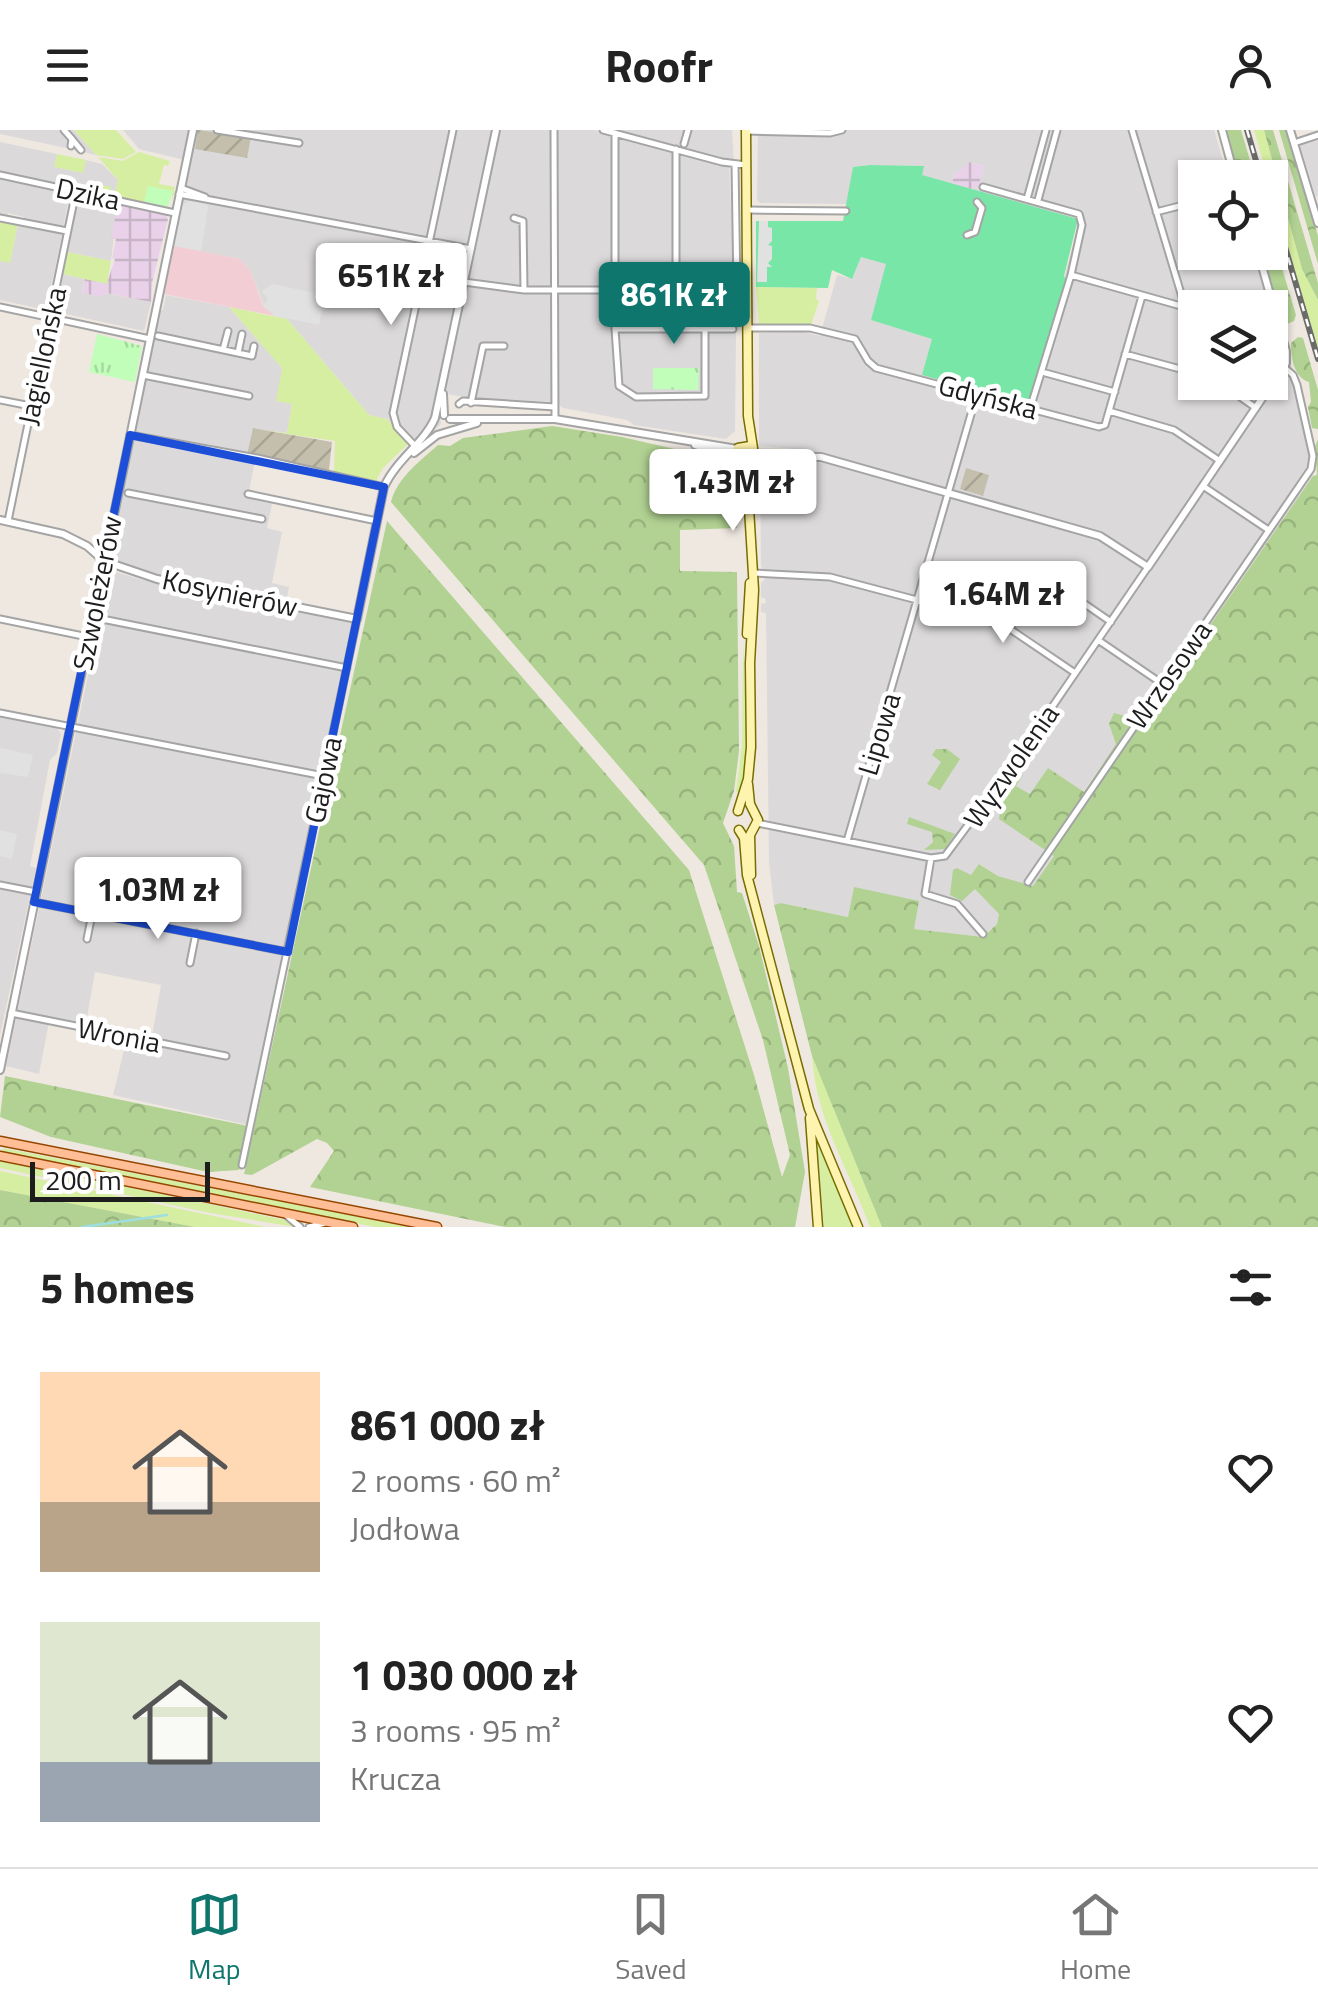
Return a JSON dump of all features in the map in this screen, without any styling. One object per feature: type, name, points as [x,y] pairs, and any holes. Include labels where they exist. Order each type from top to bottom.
[{"type":"main road","points":[[746,131],[748,416],[755,452],[748,492],[752,573],[747,639],[751,746],[748,780],[754,811],[751,889]]},
{"type":"main road","points":[[748,416],[738,454],[748,492]]},
{"type":"main road","points":[[738,454],[755,452]]},
{"type":"main road","points":[[738,454],[750,466]]},
{"type":"main road","points":[[748,780],[734,820],[743,836],[756,910],[809,1109],[858,1227]]},
{"type":"main road","points":[[738,811],[754,811]]},
{"type":"main road","points":[[739,830],[754,826]]},
{"type":"main road","points":[[809,1109],[818,1227]]},
{"type":"main road","points":[[0,1140],[436,1227]]},
{"type":"main road","points":[[0,1156],[353,1227]]},
{"type":"street","points":[[64,130],[81,150]]},
{"type":"street","name":"Szwoleżerów","points":[[0,1070],[130,435],[154,338],[192,130]]},
{"type":"street","points":[[217,130],[300,143]]},
{"type":"street","points":[[417,448],[397,428],[393,413],[453,130]]},
{"type":"street","points":[[436,431],[443,417],[443,383],[496,130]]},
{"type":"street","points":[[554,130],[556,418]]},
{"type":"street","points":[[603,130],[747,165]]},
{"type":"street","points":[[684,144],[688,130]]},
{"type":"street","points":[[746,131],[842,130]]},
{"type":"street","points":[[1027,199],[1046,130]]},
{"type":"street","points":[[1038,200],[1057,130]]},
{"type":"street","points":[[1132,130],[1179,290]]},
{"type":"street","points":[[1222,130],[1231,160]]},
{"type":"street","points":[[1290,130],[1315,202],[1318,223]]},
{"type":"street","points":[[615,133],[618,383],[632,395],[704,396],[706,329]]},
{"type":"street","points":[[1294,143],[1318,135]]},
{"type":"street","points":[[676,149],[676,290]]},
{"type":"street","points":[[735,164],[736,290]]},
{"type":"street","name":"Dzika","points":[[0,174],[175,213]]},
{"type":"street","points":[[983,187],[1038,200],[1082,217],[1071,275],[1030,409]]},
{"type":"street","name":"Jagiellońska","points":[[4,521],[76,191]]},
{"type":"street","points":[[180,191],[471,249]]},
{"type":"street","points":[[968,235],[975,232],[982,208],[977,202]]},
{"type":"street","points":[[1156,212],[1178,206]]},
{"type":"street","points":[[748,210],[846,212]]},
{"type":"street","points":[[0,218],[68,231]]},
{"type":"street","points":[[514,218],[523,221],[524,290]]},
{"type":"street","points":[[1071,275],[1178,305]]},
{"type":"street","points":[[464,282],[556,291],[749,290]]},
{"type":"street","points":[[334,286],[415,300]]},
{"type":"street","points":[[1109,412],[1142,296]]},
{"type":"street","points":[[0,307],[252,356],[254,346]]},
{"type":"street","name":"Gdyńska","points":[[749,328],[813,328],[855,340],[876,368],[1099,428],[1105,425],[1109,412],[1174,430],[1220,461]]},
{"type":"street","points":[[616,329],[733,329]]},
{"type":"street","points":[[224,350],[228,331]]},
{"type":"street","points":[[238,353],[242,334]]},
{"type":"street","points":[[471,403],[482,346],[504,346]]},
{"type":"street","points":[[1126,354],[1178,368]]},
{"type":"street","name":"Wrzosowa","points":[[1028,882],[1311,469],[1313,456],[1297,385],[1288,370]]},
{"type":"street","points":[[1042,372],[1115,392]]},
{"type":"street","points":[[143,375],[249,396]]},
{"type":"street","name":"Lipowa","points":[[847,841],[976,396]]},
{"type":"street","points":[[0,400],[32,406]]},
{"type":"street","points":[[1245,400],[1256,408]]},
{"type":"street","name":"Wyzwolenia","points":[[931,858],[941,858],[950,852],[1261,400]]},
{"type":"street","points":[[459,404],[556,406]]},
{"type":"street","points":[[443,417],[556,418],[738,454]]},
{"type":"street","points":[[443,417],[450,430]]},
{"type":"street","points":[[436,431],[496,419]]},
{"type":"street","name":"Gajowa","points":[[242,1165],[384,486],[405,459],[436,431]]},
{"type":"street","points":[[130,435],[384,486]]},
{"type":"street","points":[[755,452],[820,457],[1100,536],[1148,567]]},
{"type":"street","points":[[1203,486],[1268,530]]},
{"type":"street","points":[[128,493],[262,519]]},
{"type":"street","points":[[248,494],[376,521]]},
{"type":"street","points":[[4,521],[63,534],[104,560]]},
{"type":"street","points":[[87,546],[100,544],[109,537]]},
{"type":"street","name":"Kosynierów","points":[[104,560],[158,579],[357,619]]},
{"type":"street","points":[[752,573],[830,576],[918,600],[1010,629],[1075,673]]},
{"type":"street","points":[[1010,629],[1029,575],[1069,593],[1111,622]]},
{"type":"street","points":[[92,617],[347,668]]},
{"type":"street","points":[[0,619],[88,638]]},
{"type":"street","points":[[1098,640],[1164,686]]},
{"type":"street","points":[[0,714],[324,776]]},
{"type":"street","points":[[754,826],[931,858],[925,894],[958,904],[983,934]]},
{"type":"street","points":[[0,886],[36,892]]},
{"type":"street","points":[[34,902],[288,952]]},
{"type":"street","points":[[87,939],[92,914]]},
{"type":"street","points":[[190,963],[196,933]]},
{"type":"street","name":"Wronia","points":[[11,1013],[226,1056]]},
{"type":"street","points":[[284,1213],[300,1227]]},
{"type":"street","points":[[308,1227],[330,1222]]},
{"type":"highlighted area","points":[[130,435],[384,487],[288,952],[34,902]]},
{"type":"shaded area","points":[[0,130],[74,130],[96,155],[71,146],[0,134]]},
{"type":"shaded area","points":[[123,130],[192,130],[185,160],[139,149]]},
{"type":"shaded area","points":[[195,130],[594,130],[726,165],[602,130],[732,130],[734,165],[729,165],[736,334],[735,431],[726,439],[634,425],[627,420],[563,408],[556,402],[441,393],[441,424],[415,449],[387,419],[369,415],[287,319],[265,309],[251,272],[240,259],[174,246]]},
{"type":"shaded area","points":[[198,130],[251,137],[247,158],[195,149]]},
{"type":"shaded area","points":[[758,130],[1214,130],[1223,160],[1178,160],[1178,270],[1258,270],[1265,290],[1178,290],[1178,400],[1288,400],[1288,358],[1292,370],[1313,476],[1143,722],[1117,743],[1083,792],[1030,794],[1016,786],[1002,799],[1054,856],[1033,887],[998,876],[980,864],[971,876],[957,868],[999,914],[997,924],[982,937],[913,929],[854,888],[848,917],[782,903],[774,905],[769,862],[766,613],[761,612],[761,604],[766,603],[761,598],[761,583],[766,578],[761,565],[760,465],[764,461],[806,461],[807,450],[759,446],[759,333],[804,332],[820,336],[837,275],[852,279],[861,257],[887,264],[871,320],[933,339],[922,375],[1029,404],[1078,228],[975,193],[973,188],[978,187],[984,166],[970,162],[959,173],[955,172],[952,184],[921,175],[923,166],[869,165],[853,167],[847,204],[760,203]]},
{"type":"shaded area","points":[[1318,140],[1318,196],[1316,197],[1300,145]]},
{"type":"shaded area","points":[[0,142],[57,154],[55,167],[74,171],[77,158],[102,164],[118,180],[125,199],[0,172]]},
{"type":"shaded area","points":[[969,162],[984,166],[978,187],[952,184],[955,171],[959,172]]},
{"type":"shaded area","points":[[0,177],[70,192],[63,228],[8,213],[7,217],[0,216]]},
{"type":"shaded area","points":[[79,194],[118,203],[111,261],[67,252]]},
{"type":"shaded area","points":[[190,201],[207,204],[208,208],[201,251],[174,246],[182,205]]},
{"type":"shaded area","points":[[118,203],[165,213],[168,219],[151,302],[106,293],[104,297],[82,293],[85,279],[107,283],[115,259],[112,258],[116,239],[111,238]]},
{"type":"shaded area","points":[[759,221],[768,221],[772,228],[768,245],[772,246],[772,259],[768,263],[772,267],[767,267],[767,282],[757,282]]},
{"type":"shaded area","points":[[18,223],[60,231],[62,235],[46,310],[0,300],[0,261],[10,262]]},
{"type":"shaded area","points":[[174,246],[240,259],[251,272],[263,306],[275,316],[164,294]]},
{"type":"shaded area","points":[[63,274],[85,279],[82,292],[151,302],[144,331],[57,312]]},
{"type":"shaded area","points":[[272,284],[325,295],[319,325],[275,316],[263,306],[268,299],[262,291]]},
{"type":"shaded area","points":[[166,295],[229,307],[282,368],[292,404],[287,433],[261,430],[249,491],[273,499],[267,528],[282,532],[272,583],[289,587],[286,604],[136,571],[114,559],[111,553],[156,310],[163,310]]},
{"type":"shaded area","points":[[253,428],[332,442],[329,470],[247,455]]},
{"type":"shaded area","points":[[966,468],[989,475],[983,496],[960,489]]},
{"type":"shaded area","points":[[110,570],[142,580],[357,619],[248,1125],[113,1095],[127,1038],[151,1042],[161,985],[95,972],[85,1028],[49,1022],[39,1074],[6,1066]]},
{"type":"shaded area","points":[[0,717],[57,728],[61,734],[57,753],[50,760],[30,866],[36,868],[0,1035]]},
{"type":"shaded area","points":[[0,748],[33,755],[28,777],[0,773]]},
{"type":"shaded area","points":[[0,830],[17,834],[12,859],[0,856]]},
{"type":"green space","points":[[74,130],[116,130],[136,152],[123,159],[96,155]]},
{"type":"green space","points":[[1225,130],[1241,130],[1250,160],[1234,160]]},
{"type":"green space","points":[[1254,130],[1264,130],[1272,160],[1263,160]]},
{"type":"green space","points":[[1264,130],[1273,130],[1282,160],[1272,160]]},
{"type":"green space","points":[[1279,130],[1286,130],[1318,236],[1318,264],[1288,160]]},
{"type":"green space","points":[[139,152],[170,161],[168,166],[164,165],[159,184],[175,187],[172,202],[172,191],[149,187],[144,203],[97,193],[98,184],[111,187],[109,195],[114,196],[118,180],[98,157],[123,161]]},
{"type":"green space","points":[[57,154],[86,160],[83,173],[54,167]]},
{"type":"green space","points":[[924,166],[922,175],[1078,219],[1064,276],[1067,282],[1029,404],[922,375],[932,339],[871,320],[886,264],[861,257],[852,279],[832,270],[828,288],[756,287],[756,221],[843,221],[853,167]]},
{"type":"green space","points":[[1288,181],[1318,283],[1318,300],[1302,269],[1288,218]]},
{"type":"green space","points":[[148,186],[173,191],[167,209],[144,203]]},
{"type":"green space","points":[[1288,218],[1302,269],[1318,300],[1318,351],[1288,247]]},
{"type":"green space","points":[[0,220],[18,223],[10,263],[0,261]]},
{"type":"green space","points":[[67,252],[111,261],[107,284],[63,274]]},
{"type":"green space","points":[[1267,270],[1283,270],[1296,315],[1294,321],[1288,324],[1288,290],[1273,290]]},
{"type":"green space","points":[[756,287],[817,288],[819,301],[811,325],[759,325]]},
{"type":"green space","points":[[229,307],[287,319],[369,415],[387,419],[408,444],[383,468],[375,483],[334,472],[335,441],[261,430],[287,433],[292,404],[276,401],[282,368]]},
{"type":"green space","points":[[97,334],[142,346],[135,382],[89,372]]},
{"type":"green space","points":[[1303,338],[1318,390],[1318,429],[1312,428],[1309,382],[1297,372],[1293,360],[1291,343]]},
{"type":"green space","points":[[653,368],[699,368],[698,390],[653,389]]},
{"type":"green space","points":[[552,426],[718,459],[732,481],[737,528],[680,530],[680,571],[737,572],[739,751],[734,791],[723,823],[734,846],[737,892],[742,893],[759,946],[788,1068],[805,1172],[795,1227],[505,1227],[310,1187],[334,1151],[317,1139],[252,1175],[244,1174],[387,521],[689,870],[782,1177],[790,1155],[763,1040],[704,865],[391,502],[404,478],[438,445]]},
{"type":"green space","points":[[1318,439],[1318,1227],[882,1227],[812,1056],[774,905],[781,903],[848,917],[854,887],[919,901],[914,929],[983,937],[997,924],[999,914],[975,889],[962,901],[950,895],[953,870],[971,875],[979,864],[998,876],[1033,886],[1054,856],[999,819],[1002,799],[1019,773],[1023,775],[1016,786],[1030,794],[1048,768],[1084,792],[1116,744],[1109,724],[1114,713],[1144,721],[1317,475]]},
{"type":"green space","points":[[743,640],[747,746],[742,794],[736,792],[742,745]]},
{"type":"green space","points":[[936,749],[947,749],[960,759],[940,790],[927,784],[941,762],[932,755]]},
{"type":"green space","points":[[909,817],[955,834],[945,849],[924,850],[933,842],[932,832],[907,824]]},
{"type":"green space","points":[[812,1056],[882,1227],[870,1227],[834,1143],[820,1101]]},
{"type":"green space","points":[[5,1076],[248,1126],[239,1170],[208,1172],[51,1137],[0,1117]]},
{"type":"green space","points":[[817,1140],[854,1227],[824,1227]]},
{"type":"green space","points":[[3,1148],[413,1227],[375,1227],[2,1153]]},
{"type":"green space","points":[[0,1160],[285,1220],[295,1227],[0,1168]]},
{"type":"green space","points":[[0,1171],[266,1227],[195,1227],[0,1190]]},
{"type":"green space","points":[[0,1190],[195,1227],[0,1227]]},
{"type":"waterway","points":[[82,1227],[167,1215]]},
{"type":"railway","points":[[1247,130],[1256,160]]},
{"type":"railway","points":[[1288,257],[1318,359]]}]
